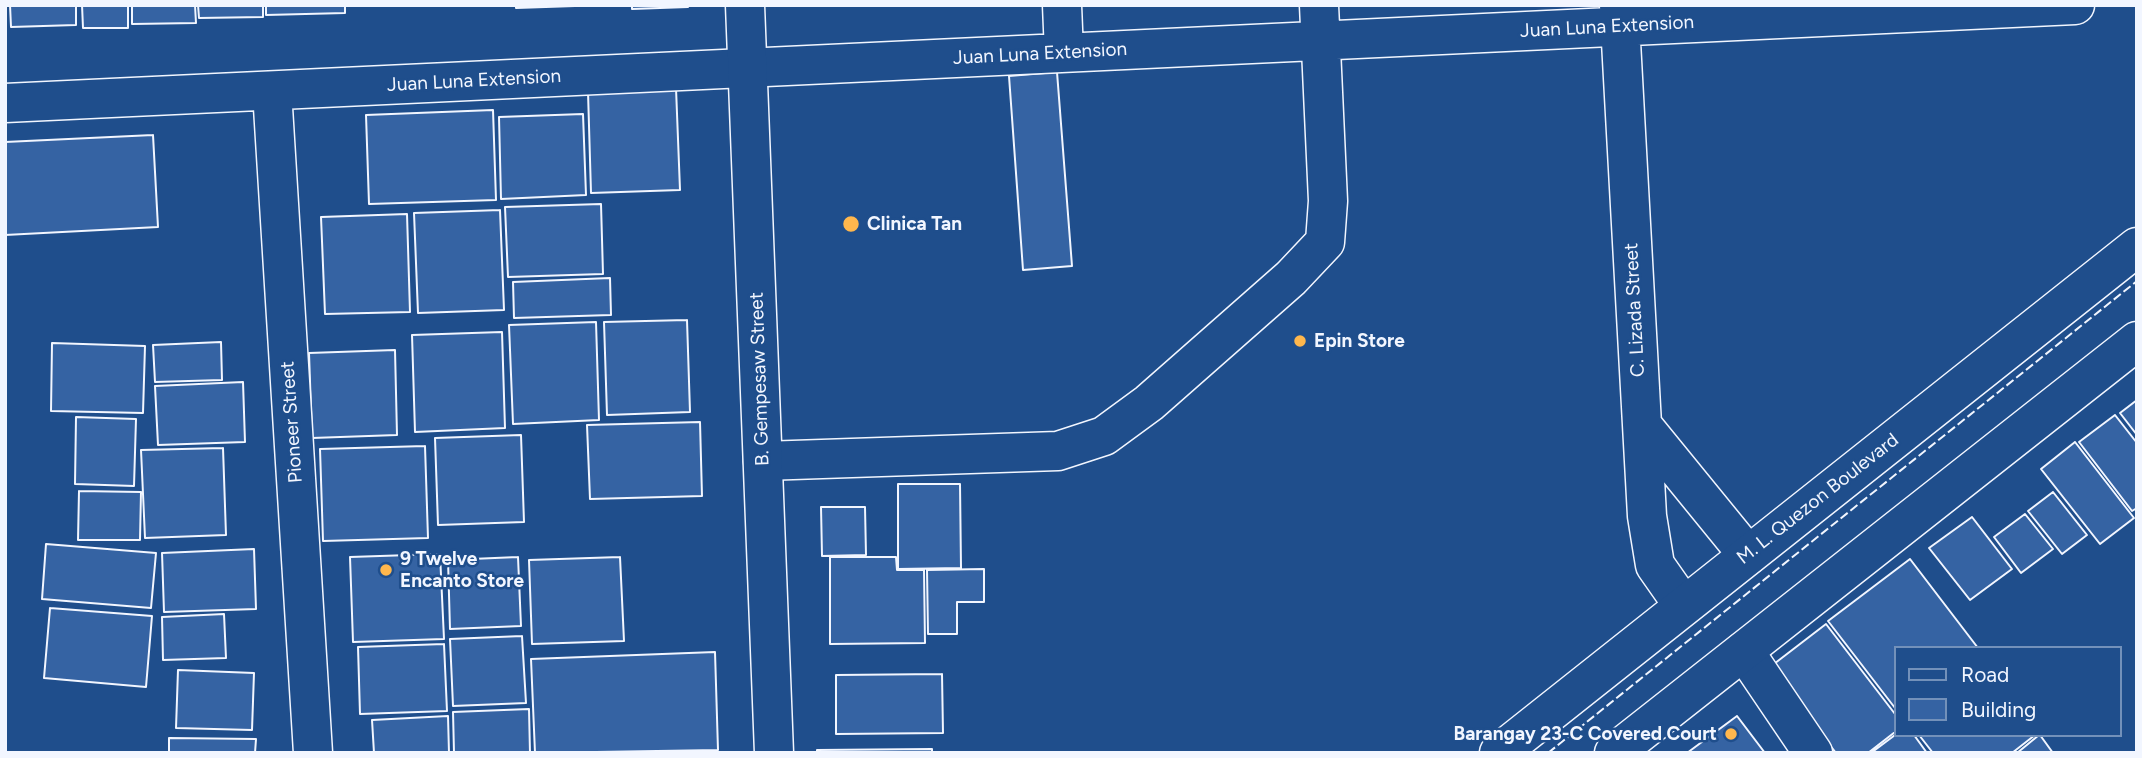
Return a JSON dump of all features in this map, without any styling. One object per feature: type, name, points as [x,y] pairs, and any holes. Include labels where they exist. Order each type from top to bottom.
[{"type":"street","name":"B. Gempesaw Street","points":[[745,5],[774,753]]},
{"type":"street","points":[[1062,5],[1064,54]]},
{"type":"street","name":"Juan Luna Extension","points":[[5,103],[1064,54],[1320,23],[2075,5]]},
{"type":"street","name":"C. Lizada Street","points":[[1619,16],[1647,516],[1656,565],[1683,605]]},
{"type":"street","points":[[763,461],[1058,451],[1104,436],[1149,403],[1291,278],[1325,242],[1328,201],[1320,23]]},
{"type":"street","name":"Pioneer Street","points":[[272,91],[313,753]]},
{"type":"street","name":"M. L. Quezon Boulevard","points":[[1499,753],[2137,247]]},
{"type":"street","points":[[1614,753],[2137,341]]},
{"type":"street","points":[[1642,425],[1748,555]]},
{"type":"street","points":[[1744,651],[1813,753]]},
{"type":"building","points":[[10,5],[76,5],[76,25],[11,27]]},
{"type":"building","points":[[82,5],[128,5],[128,28],[83,28]]},
{"type":"building","points":[[132,5],[195,5],[196,23],[132,24]]},
{"type":"building","points":[[198,5],[263,5],[263,17],[199,18]]},
{"type":"building","points":[[266,5],[345,5],[345,13],[266,15]]},
{"type":"building","points":[[516,5],[575,5],[575,6],[516,8]]},
{"type":"building","points":[[632,5],[688,5],[688,7],[632,9]]},
{"type":"building","points":[[1057,72],[1072,266],[1023,270],[1009,76]]},
{"type":"building","points":[[676,88],[680,190],[591,193],[588,92]]},
{"type":"building","points":[[493,110],[496,200],[369,204],[366,115]]},
{"type":"building","points":[[583,114],[586,195],[501,199],[499,117]]},
{"type":"building","points":[[153,135],[158,227],[5,235],[5,142]]},
{"type":"building","points":[[601,204],[603,274],[508,277],[505,207]]},
{"type":"building","points":[[500,210],[504,310],[418,313],[414,213]]},
{"type":"building","points":[[407,214],[410,312],[325,314],[321,217]]},
{"type":"building","points":[[610,278],[611,315],[514,318],[513,282]]},
{"type":"building","points":[[687,320],[690,412],[607,415],[604,322]]},
{"type":"building","points":[[596,322],[599,420],[513,424],[509,325]]},
{"type":"building","points":[[502,332],[505,428],[415,432],[412,335]]},
{"type":"building","points":[[221,342],[222,380],[155,382],[153,345]]},
{"type":"building","points":[[52,343],[145,346],[143,413],[51,411]]},
{"type":"building","points":[[395,350],[397,435],[312,438],[309,353]]},
{"type":"building","points":[[243,382],[245,442],[158,445],[155,386]]},
{"type":"building","points":[[2137,400],[2137,435],[2120,413]]},
{"type":"building","points":[[2115,415],[2137,443],[2137,508],[2132,511],[2079,442]]},
{"type":"building","points":[[76,417],[136,419],[134,486],[75,484]]},
{"type":"building","points":[[700,422],[702,496],[590,499],[587,425]]},
{"type":"building","points":[[521,435],[524,522],[438,525],[435,438]]},
{"type":"building","points":[[2075,442],[2134,518],[2100,544],[2041,469]]},
{"type":"building","points":[[425,446],[428,538],[323,541],[320,449]]},
{"type":"building","points":[[223,448],[226,535],[145,538],[141,450]]},
{"type":"building","points":[[898,484],[960,484],[961,568],[898,569]]},
{"type":"building","points":[[79,491],[141,492],[140,540],[78,540]]},
{"type":"building","points":[[2053,492],[2087,535],[2062,554],[2028,511]]},
{"type":"building","points":[[821,507],[865,507],[866,555],[822,556]]},
{"type":"building","points":[[2025,514],[2053,549],[2021,573],[1994,537]]},
{"type":"building","points":[[1972,517],[2012,569],[1970,600],[1929,548]]},
{"type":"building","points":[[46,544],[156,553],[151,608],[42,599]]},
{"type":"building","points":[[254,549],[256,609],[164,612],[162,553]]},
{"type":"building","points":[[440,554],[444,639],[353,642],[350,557]]},
{"type":"building","points":[[518,557],[521,626],[450,629],[448,560]]},
{"type":"building","points":[[620,557],[624,641],[532,644],[529,560]]},
{"type":"building","points":[[830,557],[896,557],[897,570],[924,570],[925,643],[830,644]]},
{"type":"building","points":[[1910,559],[1976,646],[1894,646],[1894,707],[1828,621]]},
{"type":"building","points":[[984,569],[984,602],[957,602],[957,634],[928,634],[927,570]]},
{"type":"building","points":[[50,608],[152,616],[146,687],[44,678]]},
{"type":"building","points":[[224,614],[226,658],[163,660],[162,617]]},
{"type":"building","points":[[1826,624],[1894,713],[1894,733],[1868,753],[1836,753],[1770,667]]},
{"type":"building","points":[[522,636],[526,703],[453,706],[450,639]]},
{"type":"building","points":[[444,644],[447,711],[360,714],[358,647]]},
{"type":"building","points":[[715,652],[718,750],[535,753],[531,659]]},
{"type":"building","points":[[178,670],[254,673],[252,730],[176,728]]},
{"type":"building","points":[[942,674],[943,733],[836,734],[836,675]]},
{"type":"building","points":[[529,709],[530,753],[454,753],[453,712]]},
{"type":"building","points":[[448,716],[449,753],[374,753],[372,720]]},
{"type":"building","name":"Barangay 23-C Covered Court","points":[[1737,716],[1765,753],[1687,753]]},
{"type":"building","points":[[1894,736],[1915,737],[1927,753],[1871,753]]},
{"type":"building","points":[[1921,737],[2032,737],[2012,753],[1933,753]]},
{"type":"building","points":[[2037,737],[2041,737],[2053,753],[2017,753]]},
{"type":"building","points":[[169,738],[256,739],[255,753],[169,753]]},
{"type":"building","points":[[932,749],[932,753],[817,753],[817,750]]},
{"type":"fence","points":[[1548,753],[2137,281]]},
{"type":"place","name":"Clinica Tan","points":[[851,224]]},
{"type":"place","name":"Epin Store","points":[[1300,341]]},
{"type":"place","name":"9 Twelve Encanto Store","points":[[386,570]]},
{"type":"place","name":"Barangay 23-C Covered Court","points":[[1731,734]]}]
